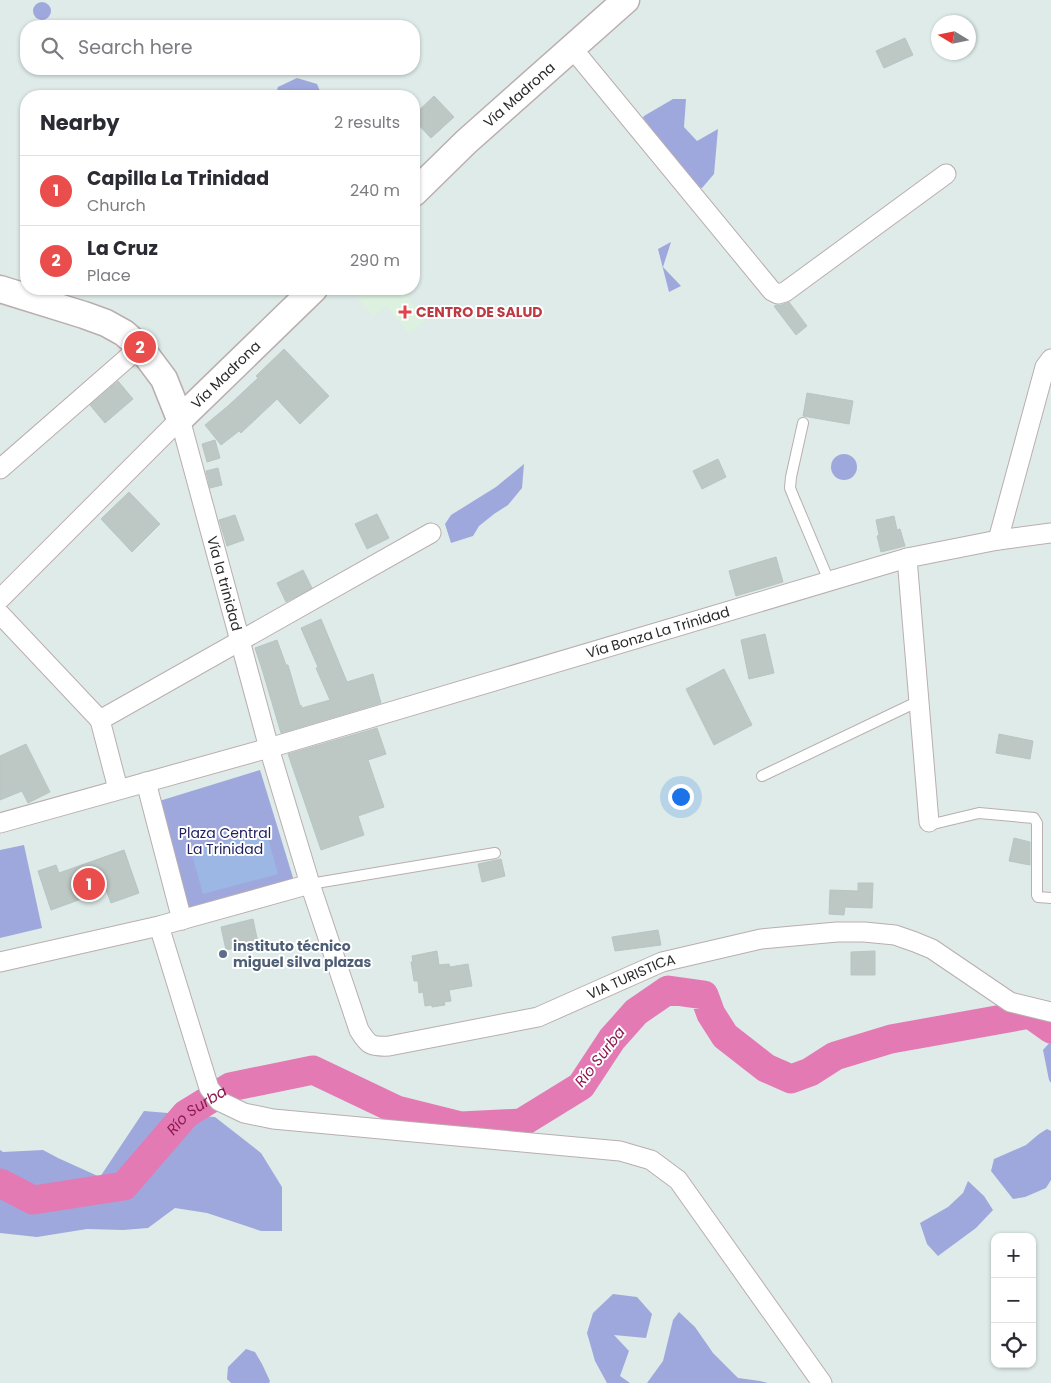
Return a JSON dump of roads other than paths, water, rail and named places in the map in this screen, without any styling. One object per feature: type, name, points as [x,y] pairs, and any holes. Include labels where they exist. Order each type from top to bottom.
[{"type":"street","name":"Vía Madrona","points":[[420,187],[466,142],[626,0]]},
{"type":"street","points":[[572,48],[772,291],[778,294],[785,292],[946,174]]},
{"type":"street","points":[[0,289],[106,323],[124,334],[140,347],[164,379],[180,419],[0,599]]},
{"type":"street","name":"Vía Madrona","points":[[180,419],[308,295]]},
{"type":"street","points":[[0,469],[140,347]]},
{"type":"street","points":[[998,540],[1045,367],[1051,358]]},
{"type":"street","name":"Vía la trinidad","points":[[180,419],[269,748],[310,884]]},
{"type":"street","points":[[100,720],[431,533]]},
{"type":"street","name":"Vía Bonza La Trinidad","points":[[0,823],[269,748],[907,558],[998,540],[1051,533]]},
{"type":"street","points":[[907,558],[929,822]]},
{"type":"street","points":[[0,614],[100,720],[118,789]]},
{"type":"street","points":[[146,782],[182,920]]},
{"type":"street","points":[[0,962],[159,926],[310,884]]},
{"type":"street","name":"VIA TURISTICA","points":[[310,884],[359,1030],[367,1043],[377,1046],[389,1046],[538,1017],[662,962],[760,939],[838,932],[895,935],[915,942],[932,949],[1010,1002],[1051,1012]]},
{"type":"street","points":[[159,926],[214,1094],[244,1113],[273,1119],[620,1151],[651,1160],[678,1180],[822,1383]]},
{"type":"lane","points":[[803,423],[790,488],[829,581]]},
{"type":"lane","points":[[762,776],[919,700]]},
{"type":"lane","points":[[929,822],[933,824],[979,813],[1034,818],[1037,823],[1037,894],[1041,898],[1051,898]]},
{"type":"lane","points":[[310,884],[495,853]]},
{"type":"waterway","name":"Río Surba","points":[[0,1183],[33,1200],[124,1186],[186,1114],[230,1087],[313,1070],[397,1110],[461,1126],[521,1123],[581,1086],[612,1039],[636,1012],[668,990],[704,995],[711,1014],[725,1036],[766,1068],[791,1079],[810,1072],[835,1056],[891,1039],[1030,1014],[1051,1029]]},
{"type":"place","name":"CENTRO DE SALUD","points":[[405,312]]},
{"type":"place","name":"La Cruz","points":[[140,347]]},
{"type":"place","name":"Capilla La Trinidad","points":[[89,884]]},
{"type":"place","name":"instituto técnico miguel silva plazas","points":[[223,954]]},
{"type":"park label","name":"Plaza Central La Trinidad","points":[[225,842]]}]
